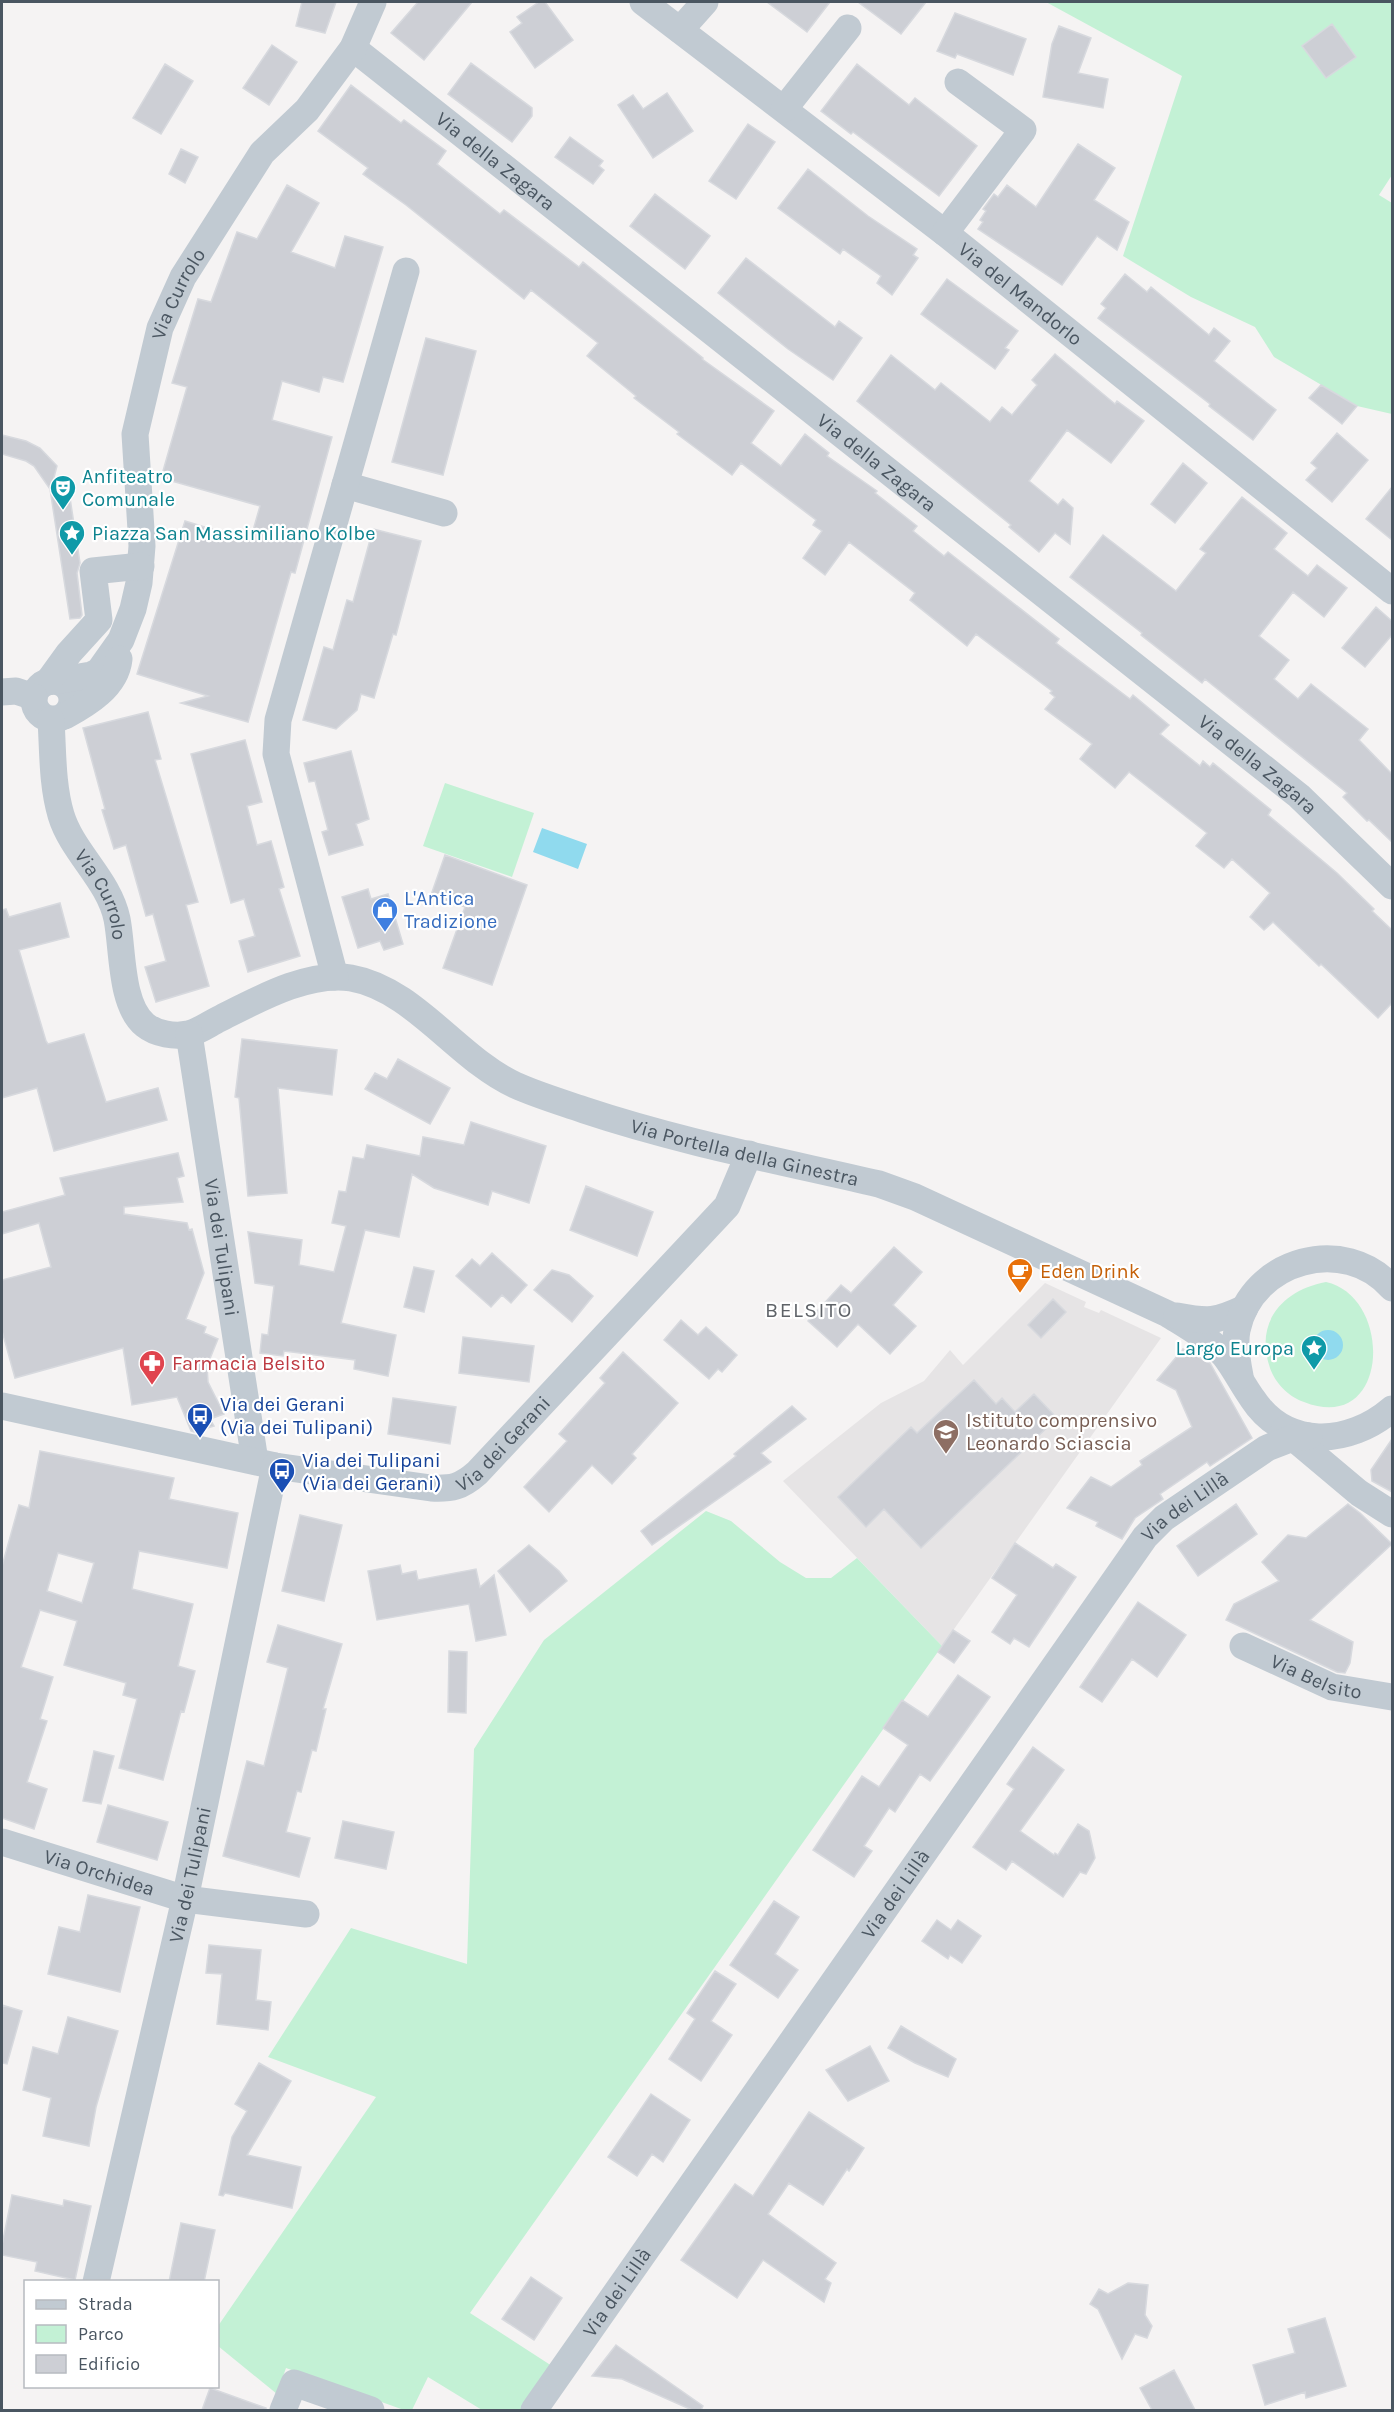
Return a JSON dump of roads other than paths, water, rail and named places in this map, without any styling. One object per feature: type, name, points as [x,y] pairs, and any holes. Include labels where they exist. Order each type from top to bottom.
[{"type":"street","name":"Via Currolo","points":[[121,640],[132,609],[141,566],[142,546],[135,434],[160,328],[183,277],[262,153],[307,110],[353,48],[373,2]]},
{"type":"street","name":"Via del Mandorlo","points":[[643,2],[945,233],[1392,591]]},
{"type":"street","points":[[680,30],[705,2]]},
{"type":"street","points":[[784,109],[848,28]]},
{"type":"street","name":"Via della Zagara","points":[[353,48],[1299,796],[1392,886]]},
{"type":"street","points":[[945,233],[1023,130],[958,82]]},
{"type":"street","points":[[334,977],[276,754],[278,720],[406,271]]},
{"type":"street","points":[[345,485],[444,513]]},
{"type":"street","points":[[121,640],[118,664],[112,678],[92,700],[58,718],[38,712],[34,706],[46,686],[69,653],[99,620],[93,572],[141,566]]},
{"type":"street","points":[[2,692],[46,686],[91,675],[99,671],[121,640]]},
{"type":"street","name":"Via Currolo","points":[[58,718],[53,762],[61,816],[108,895],[116,916],[128,998],[144,1025],[155,1031],[170,1034],[189,1034]]},
{"type":"street","name":"Via Portella della Ginestra","points":[[189,1034],[266,996],[320,978],[353,979],[383,989],[407,1005],[489,1071],[514,1085],[640,1128],[879,1184],[915,1197],[1168,1314]]},
{"type":"street","name":"Via dei Tulipani","points":[[96,2280],[185,1899],[265,1463],[189,1034]]},
{"type":"street","name":"Via dei Gerani","points":[[2,1406],[265,1463],[451,1489],[466,1482],[727,1206],[749,1154]]},
{"type":"street","points":[[1241,1377],[1236,1354],[1237,1330],[1245,1308],[1258,1288],[1276,1273],[1297,1262],[1320,1258],[1343,1259],[1366,1266],[1390,1282]]},
{"type":"street","points":[[1168,1314],[1206,1322],[1223,1318],[1245,1308]]},
{"type":"street","points":[[1168,1314],[1223,1354],[1241,1377],[1252,1399],[1272,1419],[1290,1430],[1312,1437],[1327,1446],[1325,1467]]},
{"type":"street","name":"Via dei Lillà","points":[[534,2410],[1145,1537],[1164,1518],[1267,1448],[1312,1437],[1356,1433],[1377,1422],[1392,1408]]},
{"type":"street","points":[[1312,1437],[1325,1467],[1392,1514]]},
{"type":"street","name":"Via Belsito","points":[[1243,1646],[1332,1687],[1392,1697]]},
{"type":"street","name":"Via Orchidea","points":[[2,1842],[185,1899],[306,1914]]},
{"type":"street","points":[[283,2410],[294,2383],[371,2410]]},
{"type":"water","points":[[542,828],[587,844],[578,869],[533,852]]},
{"type":"water","points":[[1328,1330],[1339,1334],[1343,1345],[1339,1356],[1328,1360],[1317,1356],[1313,1345],[1317,1334]]},
{"type":"place","name":"Anfiteatro Comunale","points":[[63,511]]},
{"type":"place","name":"Piazza San Massimiliano Kolbe","points":[[72,556]]},
{"type":"place","name":"L'Antica Tradizione","points":[[385,933]]},
{"type":"place","name":"Eden Drink","points":[[1020,1294]]},
{"type":"place","name":"Largo Europa","points":[[1314,1371]]},
{"type":"place","name":"Farmacia Belsito","points":[[152,1386]]},
{"type":"place","name":"Via dei Gerani (Via dei Tulipani)","points":[[200,1439]]},
{"type":"place","name":"Istituto comprensivo Leonardo Sciascia","points":[[946,1455]]},
{"type":"place","name":"Via dei Tulipani (Via dei Gerani)","points":[[282,1494]]},
{"type":"district","name":"BELSITO","points":[[809,1310]]}]
